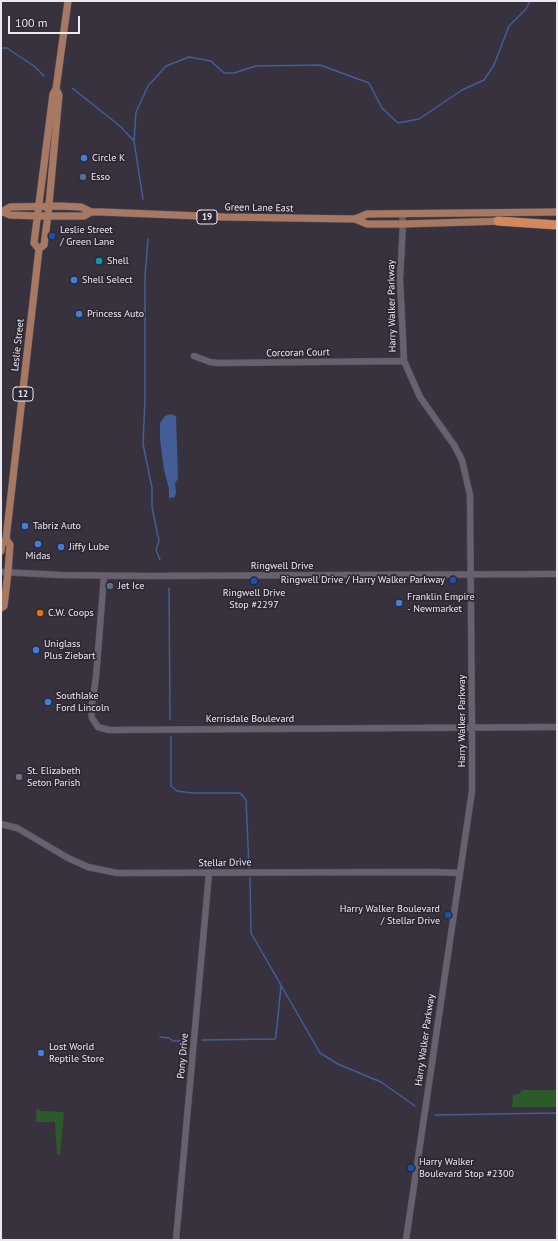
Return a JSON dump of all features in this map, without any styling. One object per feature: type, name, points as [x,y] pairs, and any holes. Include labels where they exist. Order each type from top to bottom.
[{"type":"highway","points":[[498,221],[557,225]]},
{"type":"main road","name":"Leslie Street","points":[[39,249],[34,243],[53,94],[56,89],[68,1]]},
{"type":"main road","name":"Leslie Street","points":[[1,551],[2,544],[6,539],[39,249],[44,245],[49,207],[59,94],[56,89]]},
{"type":"main road","name":"Green Lane East","points":[[2,211],[10,207],[81,207],[90,212],[224,217],[355,219],[367,224],[557,221]]},
{"type":"main road","name":"Green Lane East","points":[[2,211],[10,215],[38,216],[84,216],[90,212]]},
{"type":"main road","name":"Green Lane East","points":[[355,219],[367,214],[557,212]]},
{"type":"main road","name":"Leslie Street","points":[[1,608],[4,606],[4,572],[10,545],[6,539]]},
{"type":"street","name":"Harry Walker Parkway","points":[[402,214],[403,224],[400,279],[404,361],[420,396],[454,445],[462,460],[470,495],[472,576],[472,790],[406,1240]]},
{"type":"street","name":"Corcoran Court","points":[[194,356],[219,364],[404,361]]},
{"type":"street","name":"Ringwell Drive","points":[[4,572],[104,576],[472,576],[557,574]]},
{"type":"street","name":"Kerrisdale Boulevard","points":[[104,576],[96,677],[91,710],[92,718],[98,727],[109,730],[557,727]]},
{"type":"street","name":"Stellar Drive","points":[[1,824],[21,830],[68,858],[88,867],[117,873],[460,873]]},
{"type":"street","name":"Pony Drive","points":[[176,1240],[209,873]]},
{"type":"green space","points":[[522,1090],[557,1090],[557,1107],[512,1107],[513,1095],[519,1094]]},
{"type":"green space","points":[[37,1108],[41,1111],[64,1112],[60,1156],[57,1154],[55,1122],[36,1122]]},
{"type":"water","points":[[171,414],[176,416],[178,479],[175,483],[175,497],[169,498],[169,489],[164,470],[160,439],[160,423],[165,416]]},
{"type":"waterway","points":[[143,199],[134,141],[136,112],[148,86],[166,66],[189,57],[211,61],[224,73],[234,73],[256,66],[320,65],[369,83],[382,108],[398,123],[419,119],[462,90],[484,80],[494,65],[509,26],[526,9],[530,1]]},
{"type":"waterway","points":[[1,48],[7,48],[34,66],[44,76]]},
{"type":"waterway","points":[[72,88],[120,126],[134,141]]},
{"type":"waterway","points":[[148,239],[145,277],[145,400],[143,444],[152,488],[152,507],[159,541],[156,550],[160,560]]},
{"type":"waterway","points":[[169,588],[170,719]]},
{"type":"waterway","points":[[171,737],[171,786],[177,791],[192,793],[240,793],[246,800],[249,868]]},
{"type":"waterway","points":[[250,878],[251,933],[320,1053],[338,1064],[381,1082],[415,1106]]},
{"type":"waterway","points":[[202,1040],[275,1039],[281,986]]},
{"type":"waterway","points":[[160,1037],[169,1038],[173,1041],[186,1041]]},
{"type":"waterway","points":[[435,1115],[557,1113]]},
{"type":"place","name":"Circle K","points":[[84,158]]},
{"type":"place","name":"Esso","points":[[83,177]]},
{"type":"place","name":"Leslie Street / Green Lane","points":[[52,236]]},
{"type":"place","name":"Shell","points":[[99,261]]},
{"type":"place","name":"Shell Select","points":[[74,280]]},
{"type":"place","name":"Princess Auto","points":[[79,314]]},
{"type":"place","name":"Tabriz Auto","points":[[25,526]]},
{"type":"place","name":"Midas","points":[[38,544]]},
{"type":"place","name":"Jiffy Lube","points":[[61,547]]},
{"type":"place","name":"Ringwell Drive / Harry Walker Parkway","points":[[453,580]]},
{"type":"place","name":"Ringwell Drive Stop #2297","points":[[254,581]]},
{"type":"place","name":"Jet Ice","points":[[110,586]]},
{"type":"place","name":"Franklin Empire - Newmarket","points":[[399,603]]},
{"type":"place","name":"C.W. Coops","points":[[40,613]]},
{"type":"place","name":"Uniglass Plus Ziebart","points":[[36,650]]},
{"type":"place","name":"Southlake Ford Lincoln","points":[[48,702]]},
{"type":"place","name":"St. Elizabeth Seton Parish","points":[[19,777]]},
{"type":"place","name":"Harry Walker Boulevard / Stellar Drive","points":[[448,915]]},
{"type":"place","name":"Lost World Reptile Store","points":[[41,1053]]},
{"type":"place","name":"Harry Walker Boulevard Stop #2300","points":[[411,1168]]}]
